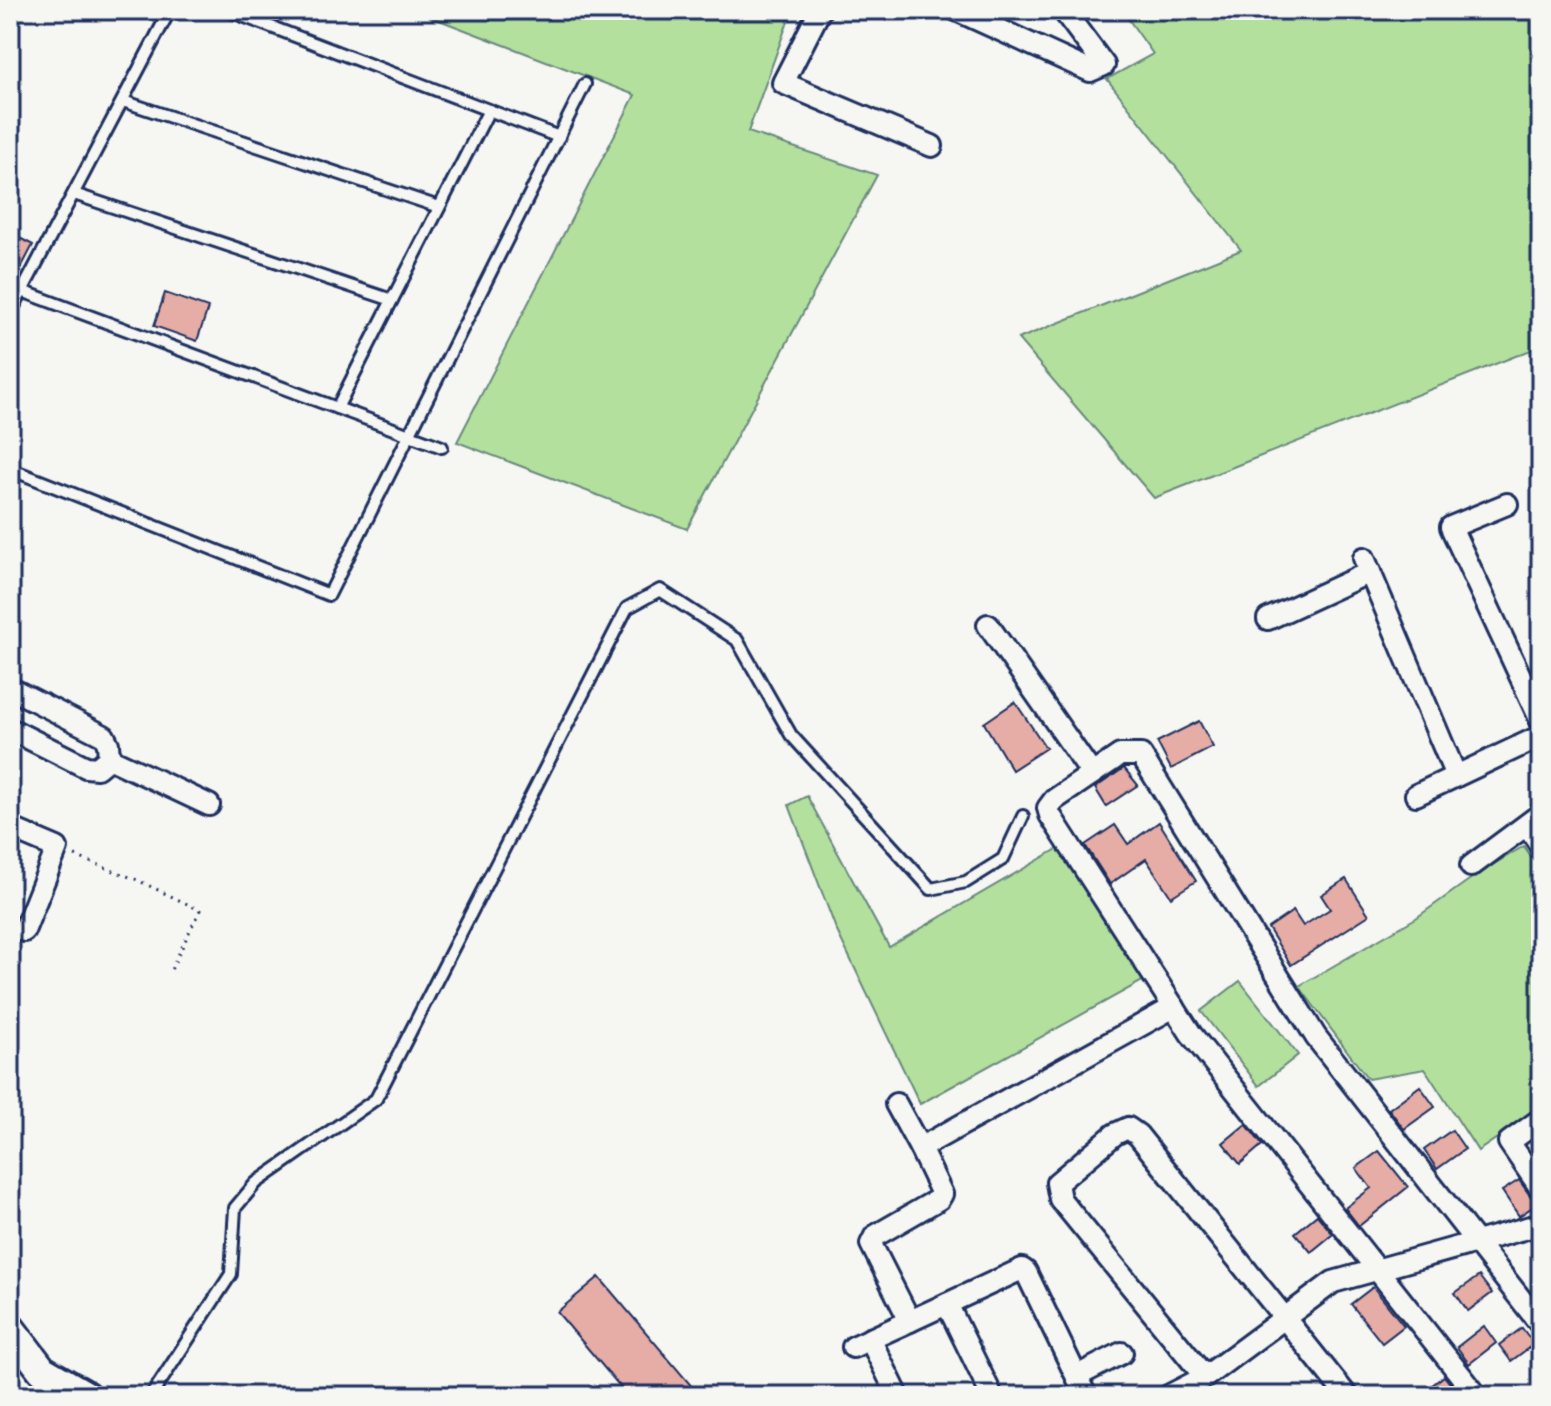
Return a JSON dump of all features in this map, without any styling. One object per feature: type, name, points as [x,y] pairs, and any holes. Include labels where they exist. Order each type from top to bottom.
[{"type":"main road","points":[[10,1328],[42,1370],[87,1396]]},
{"type":"street","points":[[820,10],[783,83],[932,146]]},
{"type":"street","points":[[956,10],[1090,71],[1104,65],[1063,10]]},
{"type":"street","points":[[1507,504],[1451,527],[1541,721]]},
{"type":"street","points":[[1268,619],[1367,565],[1456,776]]},
{"type":"street","points":[[988,625],[1092,774]]},
{"type":"street","points":[[10,688],[104,736],[109,758]]},
{"type":"street","points":[[10,729],[86,767],[97,768],[109,758]]},
{"type":"street","points":[[1416,795],[1541,736]]},
{"type":"street","points":[[1477,1396],[1191,1034],[1050,815],[1048,808],[1054,800],[1120,755],[1141,755],[1316,1037],[1541,1325]]},
{"type":"street","points":[[109,758],[209,805]]},
{"type":"street","points":[[1471,866],[1534,819],[1541,846]]},
{"type":"street","points":[[10,828],[57,848],[24,931]]},
{"type":"street","points":[[920,1148],[1174,1007]]},
{"type":"street","points":[[896,1104],[942,1194],[939,1199],[875,1236],[871,1244],[910,1321]]},
{"type":"street","points":[[1541,1119],[1509,1142],[1541,1189]]},
{"type":"street","points":[[1205,1377],[1060,1199],[1057,1183],[1115,1134],[1128,1128],[1138,1135],[1347,1396]]},
{"type":"street","points":[[1168,1396],[1205,1377],[1333,1282],[1541,1224]]},
{"type":"street","points":[[898,1396],[861,1343],[1022,1269],[1086,1396]]},
{"type":"street","points":[[947,1304],[992,1396]]},
{"type":"street","points":[[1077,1376],[1122,1353]]},
{"type":"lane","points":[[10,314],[170,10]]},
{"type":"lane","points":[[227,10],[559,137]]},
{"type":"lane","points":[[10,469],[329,595],[585,84]]},
{"type":"lane","points":[[123,101],[439,207]]},
{"type":"lane","points":[[337,408],[489,110]]},
{"type":"lane","points":[[74,194],[392,300]]},
{"type":"lane","points":[[22,291],[442,447]]},
{"type":"lane","points":[[151,1396],[231,1274],[235,1208],[256,1183],[376,1099],[627,608],[660,590],[737,640],[791,735],[931,889],[966,882],[1003,859],[1023,816]]},
{"type":"path","points":[[57,848],[135,879],[200,910],[170,972]]},
{"type":"green space","points":[[413,10],[792,10],[748,132],[877,175],[687,529],[457,442],[635,95]]},
{"type":"green space","points":[[1122,10],[1541,10],[1541,346],[1154,498],[1018,339],[1241,250],[1107,79],[1153,54]]},
{"type":"green space","points":[[807,796],[889,947],[1059,848],[1148,978],[920,1104],[836,929],[789,805]]},
{"type":"green space","points":[[1524,846],[1541,871],[1541,1108],[1478,1151],[1425,1069],[1368,1079],[1299,986],[1416,918],[1476,875]]},
{"type":"green space","points":[[1240,981],[1298,1055],[1259,1086],[1201,1011]]},
{"type":"building","points":[[10,233],[33,245],[10,289]]},
{"type":"building","points":[[165,293],[208,308],[197,341],[154,326]]},
{"type":"building","points":[[1015,702],[1046,748],[1012,770],[984,723]]},
{"type":"building","points":[[1199,721],[1213,747],[1171,769],[1157,742]]},
{"type":"building","points":[[1124,768],[1138,785],[1106,806],[1095,788]]},
{"type":"building","points":[[1159,822],[1196,881],[1171,897],[1146,859],[1110,884],[1085,845],[1115,825],[1128,844]]},
{"type":"building","points":[[1346,879],[1369,915],[1291,965],[1268,928],[1293,911],[1303,926],[1330,909],[1321,895]]},
{"type":"building","points":[[1420,1086],[1435,1107],[1404,1129],[1389,1109]]},
{"type":"building","points":[[1246,1124],[1262,1145],[1240,1164],[1223,1143]]},
{"type":"building","points":[[1452,1130],[1465,1149],[1437,1169],[1424,1150]]},
{"type":"building","points":[[1379,1151],[1408,1187],[1359,1226],[1345,1208],[1371,1188],[1356,1168]]},
{"type":"building","points":[[1519,1180],[1531,1197],[1540,1202],[1519,1216],[1502,1191]]},
{"type":"building","points":[[1317,1215],[1333,1234],[1311,1252],[1295,1233]]},
{"type":"building","points":[[1479,1276],[1492,1293],[1468,1311],[1455,1293]]},
{"type":"building","points":[[599,1277],[694,1389],[685,1396],[628,1396],[557,1312]]},
{"type":"building","points":[[1373,1287],[1404,1326],[1382,1343],[1351,1304]]},
{"type":"building","points":[[1484,1326],[1496,1343],[1469,1364],[1457,1347]]},
{"type":"building","points":[[1522,1328],[1534,1344],[1511,1361],[1499,1345]]},
{"type":"building","points":[[1444,1376],[1460,1396],[1418,1396]]}]
